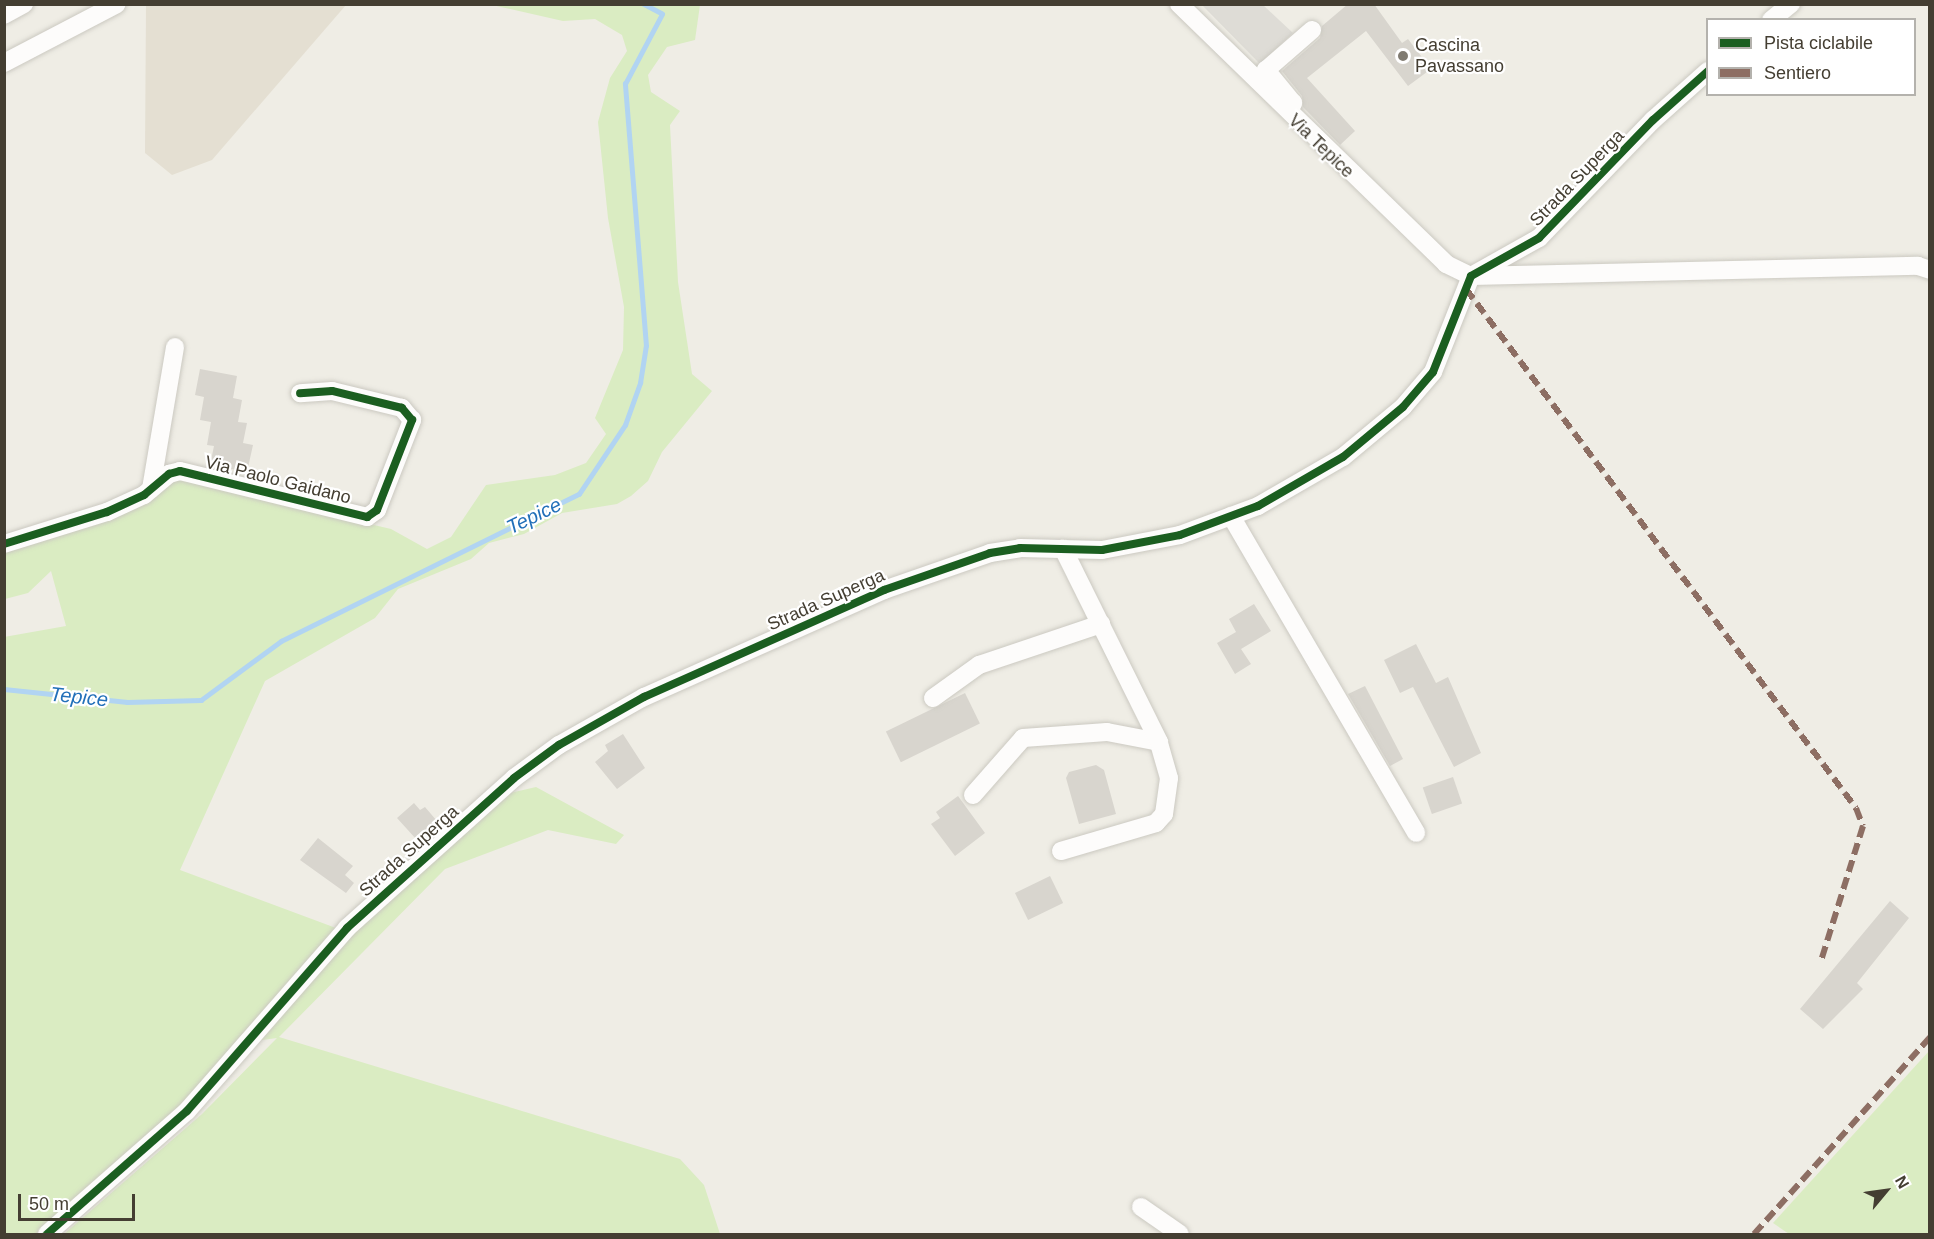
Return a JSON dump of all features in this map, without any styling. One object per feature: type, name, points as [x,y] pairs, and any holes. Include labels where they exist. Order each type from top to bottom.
[{"type":"street","points":[[4,15],[24,4]]},
{"type":"street","points":[[4,63],[117,4]]},
{"type":"street","name":"Via Tepice","points":[[1179,4],[1287,113],[1446,264],[1471,276]]},
{"type":"street","points":[[1774,18],[1791,4]]},
{"type":"street","points":[[1287,113],[1293,103],[1266,70],[1312,30]]},
{"type":"street","name":"Strada Superga","points":[[47,1234],[187,1111],[347,928],[514,777],[559,745],[644,697],[884,590],[990,553],[1063,549],[1102,550],[1180,536],[1231,516],[1343,457],[1403,407],[1433,372],[1471,276],[1539,238],[1653,120],[1706,72]]},
{"type":"street","points":[[1471,276],[1918,266],[1929,270]]},
{"type":"street","points":[[151,489],[175,347]]},
{"type":"street","name":"Via Paolo Gaidano","points":[[4,544],[106,512],[180,471],[367,517],[377,510],[412,420],[402,408],[332,391],[300,393]]},
{"type":"street","points":[[1231,516],[1416,833]]},
{"type":"street","points":[[1061,851],[1136,833],[1164,814],[1169,778],[1160,742],[1063,549]]},
{"type":"street","points":[[933,698],[978,665],[1101,624]]},
{"type":"street","points":[[973,795],[1023,738],[1107,732],[1160,742]]},
{"type":"street","points":[[1141,1207],[1180,1234]]},
{"type":"shaded area","points":[[146,5],[346,5],[212,160],[172,175],[145,153]]},
{"type":"shaded area","points":[[1202,5],[1263,5],[1293,33],[1260,64]]},
{"type":"green space","points":[[492,5],[700,5],[695,40],[667,47],[648,75],[651,92],[680,111],[670,125],[678,282],[692,374],[712,391],[662,452],[648,481],[631,496],[617,504],[562,513],[524,534],[489,543],[471,559],[398,589],[375,618],[265,681],[180,870],[336,928],[184,1103],[36,1234],[5,1234],[4,637],[66,626],[51,571],[28,593],[5,599],[5,534],[107,512],[178,479],[391,529],[427,549],[451,537],[486,485],[555,475],[586,463],[606,434],[595,418],[623,350],[624,307],[608,218],[598,122],[610,78],[627,51],[622,35],[595,19],[563,21]]},
{"type":"green space","points":[[536,787],[624,835],[616,844],[548,830],[445,869],[279,1037],[680,1159],[704,1185],[720,1234],[64,1234],[202,1114],[277,1038],[255,1041],[355,929],[502,795]]},
{"type":"green space","points":[[1929,1051],[1929,1234],[1789,1234],[1773,1223]]},
{"type":"building","points":[[1348,4],[1374,4],[1402,43],[1408,39],[1431,69],[1408,86],[1366,31],[1307,78],[1355,131],[1340,145],[1303,107],[1302,96],[1282,71],[1320,38],[1322,26]]},
{"type":"building","points":[[200,369],[237,376],[233,398],[242,400],[238,422],[247,423],[243,443],[253,445],[247,472],[210,465],[214,446],[207,445],[211,422],[200,420],[204,397],[195,395]]},
{"type":"building","points":[[1254,604],[1271,631],[1241,649],[1251,664],[1235,674],[1217,643],[1236,632],[1229,619]]},
{"type":"building","points":[[1416,644],[1436,683],[1448,677],[1481,753],[1454,767],[1413,687],[1400,693],[1384,660]]},
{"type":"building","points":[[1365,686],[1403,759],[1390,766],[1348,694]]},
{"type":"building","points":[[965,693],[980,724],[901,762],[886,732]]},
{"type":"building","points":[[623,734],[645,768],[617,789],[595,762],[608,751],[605,745]]},
{"type":"building","points":[[1096,765],[1104,770],[1116,814],[1079,824],[1066,778],[1069,772]]},
{"type":"building","points":[[1453,777],[1462,803],[1432,814],[1423,787]]},
{"type":"building","points":[[958,796],[985,833],[955,856],[931,824],[940,818],[936,812]]},
{"type":"building","points":[[414,803],[420,810],[425,807],[437,821],[416,839],[397,818]]},
{"type":"building","points":[[318,838],[353,866],[345,875],[354,883],[346,893],[300,860]]},
{"type":"building","points":[[1050,876],[1063,903],[1028,920],[1015,893]]},
{"type":"building","points":[[1890,901],[1909,918],[1857,983],[1863,989],[1823,1029],[1800,1009]]},
{"type":"waterway","name":"Tepice","points":[[4,689],[127,702],[201,700],[281,641],[579,494],[625,425],[640,383],[646,346],[625,84],[662,14],[643,4]]},
{"type":"marked path","points":[[1466,289],[1856,808],[1863,826],[1821,961]]},
{"type":"marked path","points":[[1754,1234],[1930,1037]]},
{"type":"cycle path","points":[[47,1234],[187,1111],[347,928],[514,778],[559,745],[644,697],[884,590],[990,553],[1020,548],[1102,550],[1180,535],[1258,506],[1343,457],[1403,407],[1433,372],[1471,276],[1539,238],[1653,120],[1706,73]]},
{"type":"cycle path","points":[[4,544],[107,512],[144,495],[169,474],[180,471],[367,517],[377,510],[412,420],[402,408],[332,391],[300,393]]},
{"type":"place","name":"Cascina Pavassano","points":[[1403,56]]}]
